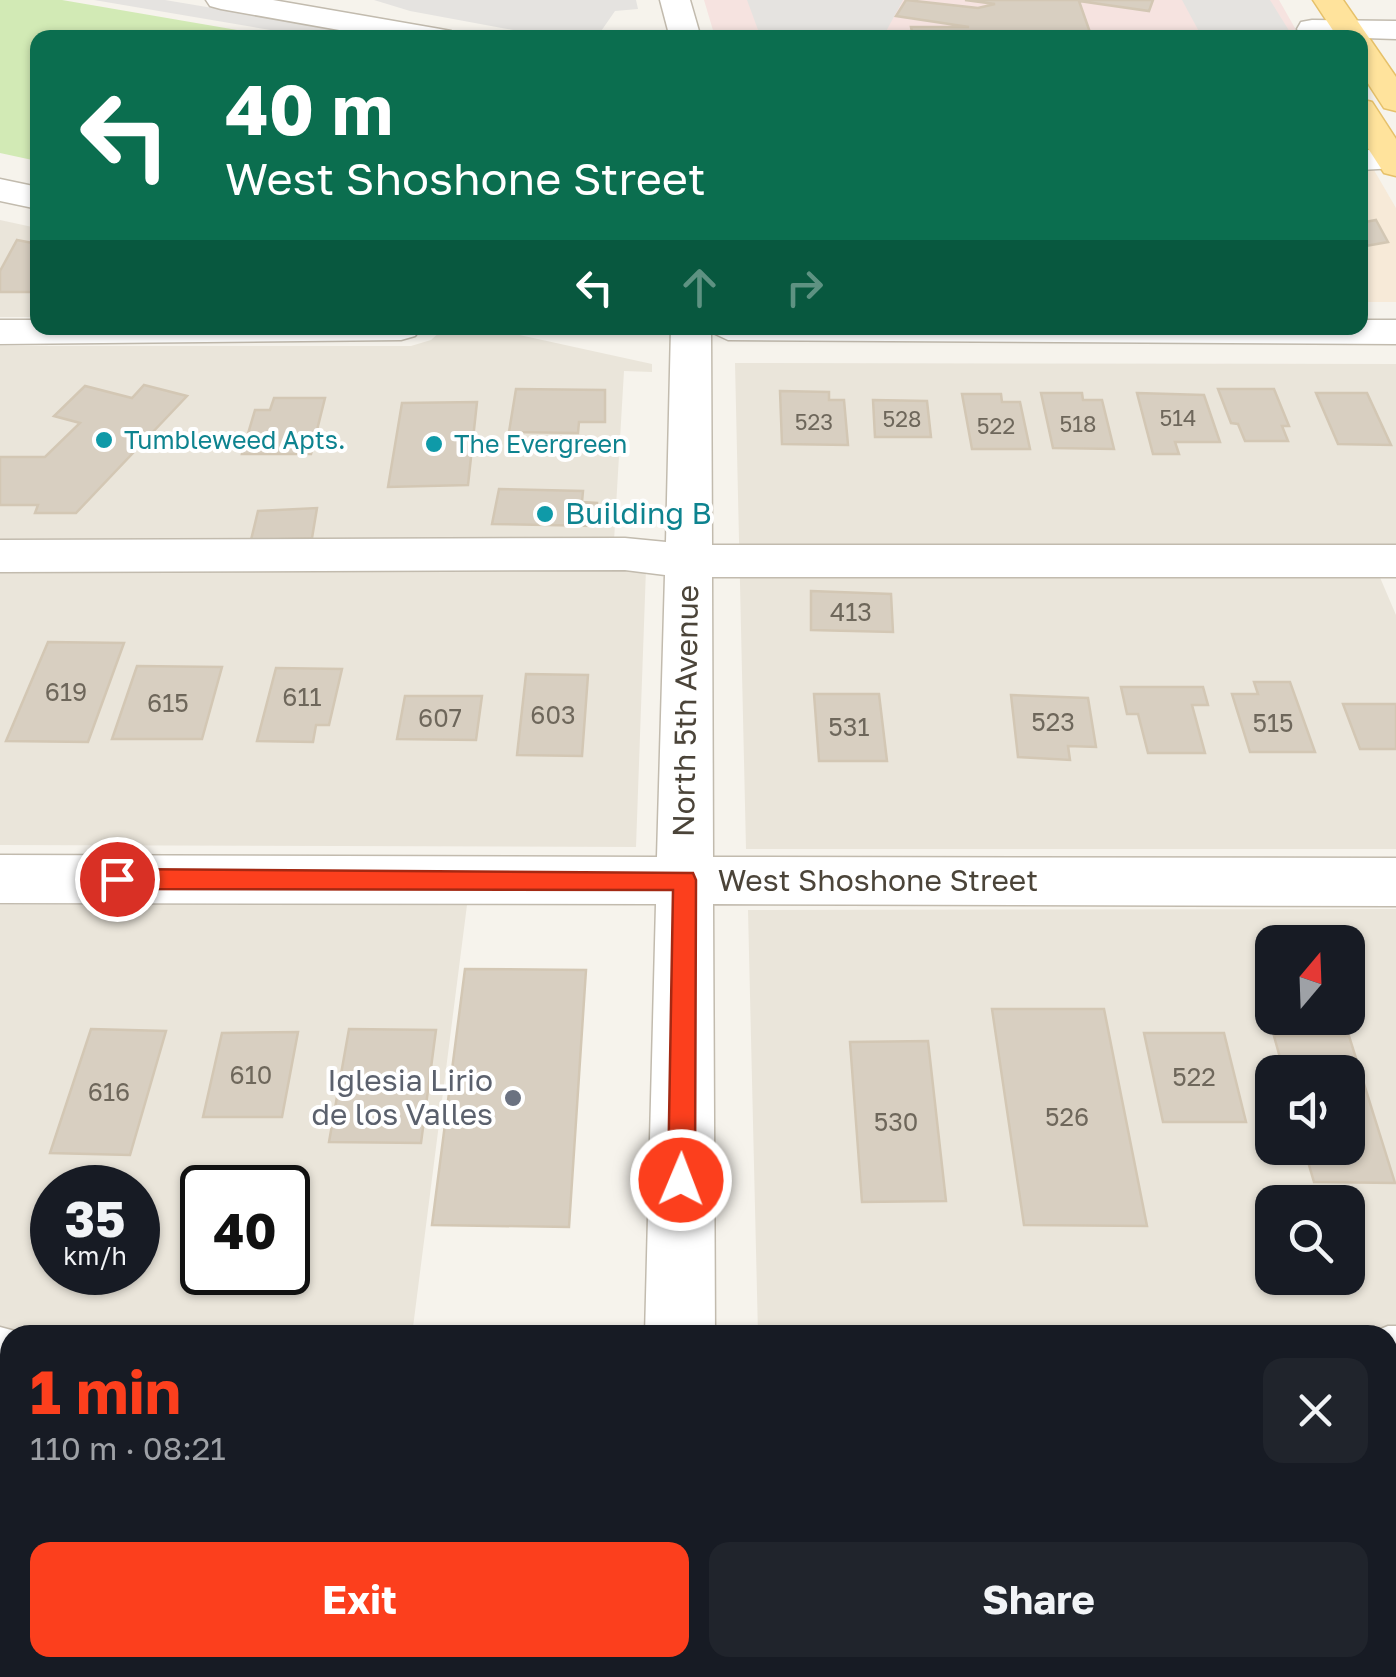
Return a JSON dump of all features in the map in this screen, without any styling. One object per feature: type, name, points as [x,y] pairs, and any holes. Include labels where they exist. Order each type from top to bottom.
[{"type":"main road","points":[[1295,0],[1312,30]]},
{"type":"main road","points":[[1328,0],[1349,30]]},
{"type":"main road","points":[[1368,59],[1396,101]]},
{"type":"main road","points":[[1368,128],[1382,162]]},
{"type":"street","points":[[221,0],[394,30]]},
{"type":"street","points":[[675,0],[684,30]]},
{"type":"street","points":[[1368,35],[1396,30]]},
{"type":"street","points":[[0,190],[30,196]]},
{"type":"street","points":[[0,332],[30,332]]},
{"type":"street","points":[[1368,332],[1396,332]]},
{"type":"street","name":"North 5th Avenue","points":[[680,1325],[691,335]]},
{"type":"street","points":[[0,556],[625,554],[688,560],[1396,561]]},
{"type":"street","name":"West Shoshone Street","points":[[0,878],[1396,882]]},
{"type":"shaded area","points":[[94,0],[165,0],[343,30],[270,30]]},
{"type":"shaded area","points":[[374,0],[636,0],[638,9],[615,11],[602,30],[513,30],[410,11]]},
{"type":"shaded area","points":[[704,0],[1279,0],[1296,30],[713,30]]},
{"type":"shaded area","points":[[747,0],[903,0],[887,30],[758,30]]},
{"type":"shaded area","points":[[1182,0],[1270,0],[1289,30],[1198,30]]},
{"type":"shaded area","points":[[1368,165],[1396,208],[1396,302],[1368,302]]},
{"type":"shaded area","points":[[0,220],[30,226],[30,317],[0,317]]},
{"type":"shaded area","points":[[436,335],[520,335],[652,364],[652,372],[624,371],[614,541],[647,541],[636,847],[0,845],[0,346],[411,346]]},
{"type":"shaded area","points":[[735,363],[1396,364],[1396,561],[1373,561],[1396,615],[1396,849],[746,849]]},
{"type":"shaded area","points":[[0,905],[467,905],[413,1325],[0,1325]]},
{"type":"shaded area","points":[[1396,909],[1396,1325],[758,1325],[748,910]]},
{"type":"green space","points":[[0,0],[62,0],[237,30],[30,30],[30,159],[0,153]]},
{"type":"building","points":[[906,0],[978,8],[995,4],[965,0],[1153,0],[1149,11],[1079,1],[1089,30],[912,30],[911,27],[969,27],[896,16]]},
{"type":"building","points":[[1376,220],[1388,242],[1368,246],[1368,222]]},
{"type":"building","points":[[17,240],[30,242],[30,292],[0,292],[0,271]]},
{"type":"building","name":"Tumbleweed Apts.","points":[[144,385],[187,396],[76,513],[35,513],[38,505],[0,505],[0,457],[45,457],[80,423],[54,416],[85,386],[132,398]]},
{"type":"building","points":[[516,389],[605,390],[605,422],[579,422],[578,433],[509,432]]},
{"type":"building","points":[[1218,389],[1274,389],[1289,426],[1282,426],[1288,441],[1245,441],[1238,424],[1231,423]]},
{"type":"building","points":[[780,391],[829,392],[829,400],[844,400],[848,445],[782,444]]},
{"type":"building","points":[[1041,393],[1082,393],[1083,400],[1102,400],[1114,449],[1053,448]]},
{"type":"building","points":[[1137,393],[1204,395],[1220,442],[1175,442],[1179,454],[1153,454]]},
{"type":"building","points":[[1316,393],[1367,393],[1391,445],[1338,444]]},
{"type":"building","points":[[962,394],[1001,394],[1002,402],[1020,402],[1030,449],[972,449]]},
{"type":"building","points":[[274,398],[325,398],[311,454],[242,454],[255,410],[270,410]]},
{"type":"building","points":[[873,400],[927,401],[931,437],[875,437]]},
{"type":"building","name":"The Evergreen","points":[[477,402],[468,485],[388,487],[402,403]]},
{"type":"building","name":"Building B","points":[[499,489],[583,491],[582,502],[597,503],[595,526],[492,524]]},
{"type":"building","points":[[317,508],[312,538],[251,540],[258,511]]},
{"type":"building","points":[[811,591],[891,594],[893,632],[811,630]]},
{"type":"building","points":[[48,642],[124,643],[88,742],[6,741]]},
{"type":"building","points":[[137,666],[222,667],[202,739],[112,739]]},
{"type":"building","points":[[276,668],[342,669],[329,725],[316,725],[313,742],[257,741]]},
{"type":"building","points":[[526,674],[588,675],[582,756],[517,755]]},
{"type":"building","points":[[1254,682],[1290,682],[1315,752],[1250,752],[1232,694],[1258,694]]},
{"type":"building","points":[[1121,687],[1203,687],[1208,705],[1192,705],[1205,753],[1148,753],[1138,714],[1127,714]]},
{"type":"building","points":[[814,694],[879,694],[887,761],[819,761]]},
{"type":"building","points":[[1011,695],[1088,698],[1096,747],[1068,746],[1070,760],[1018,757]]},
{"type":"building","points":[[405,696],[482,696],[476,740],[397,739]]},
{"type":"building","points":[[1343,704],[1396,704],[1396,749],[1360,749]]},
{"type":"building","name":"Iglesia Lirio de los Valles","points":[[465,969],[586,970],[569,1227],[432,1225]]},
{"type":"building","points":[[992,1009],[1104,1009],[1147,1226],[1024,1225]]},
{"type":"building","points":[[91,1029],[166,1031],[130,1155],[50,1153]]},
{"type":"building","points":[[349,1029],[436,1030],[421,1143],[329,1142]]},
{"type":"building","points":[[298,1032],[282,1117],[203,1117],[222,1033]]},
{"type":"building","points":[[1144,1033],[1224,1033],[1246,1122],[1163,1122]]},
{"type":"building","points":[[1274,1036],[1349,1036],[1355,1055],[1279,1055]]},
{"type":"building","points":[[928,1041],[946,1201],[862,1202],[850,1042]]},
{"type":"building","points":[[1365,1087],[1395,1183],[1314,1182],[1309,1165],[1365,1165]]},
{"type":"place","name":"Tumbleweed Apts.","points":[[104,440]]},
{"type":"place","name":"The Evergreen","points":[[434,444]]},
{"type":"place","name":"Building B","points":[[545,514]]},
{"type":"place","name":"Iglesia Lirio de los Valles","points":[[513,1098]]},
{"type":"route","points":[[117,879],[685,880],[681,1180]]}]
